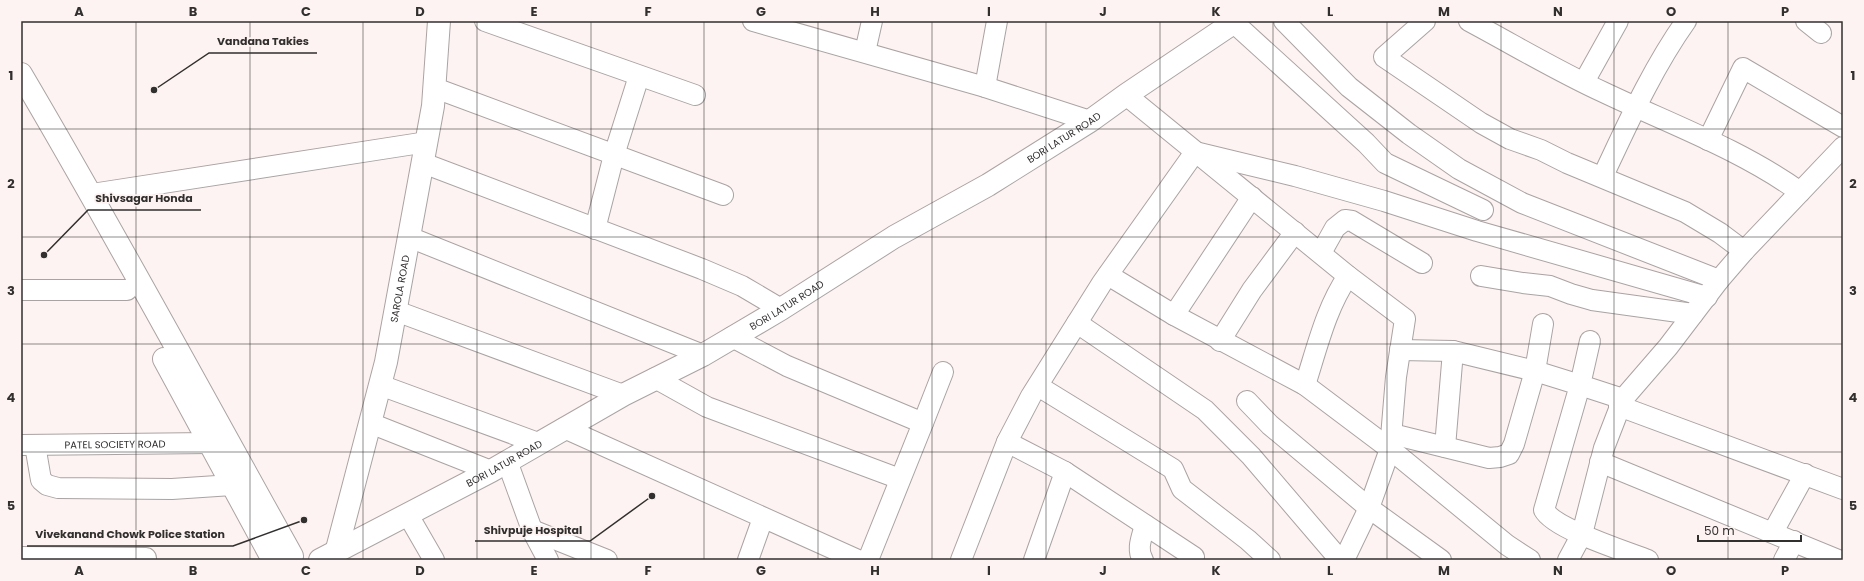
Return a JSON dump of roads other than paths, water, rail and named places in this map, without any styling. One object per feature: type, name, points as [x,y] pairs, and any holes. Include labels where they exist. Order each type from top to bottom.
[{"type":"main road","name":"SAROLA ROAD","points":[[328,556],[370,423],[396,311],[427,142],[434,88],[439,21]]},
{"type":"main road","name":"BORI LATUR ROAD","points":[[328,556],[499,466],[623,395],[703,355],[781,309],[894,237],[988,185],[1090,121],[1234,22]]},
{"type":"main road","points":[[21,74],[92,194],[288,559]]},
{"type":"main road","points":[[21,100],[65,176],[232,485],[288,559]]},
{"type":"street","points":[[485,21],[695,95]]},
{"type":"street","points":[[753,21],[985,87],[1090,121]]},
{"type":"street","points":[[865,52],[872,21]]},
{"type":"street","points":[[985,87],[997,21]]},
{"type":"street","points":[[1284,21],[1349,87],[1409,134],[1459,169],[1522,203],[1719,280]]},
{"type":"street","points":[[1425,21],[1384,57],[1492,129],[1510,139],[1603,176],[1685,212],[1720,233],[1744,251]]},
{"type":"street","points":[[1469,21],[1584,82],[1708,140],[1776,175],[1800,192]]},
{"type":"street","points":[[1584,82],[1618,21]]},
{"type":"street","points":[[1603,176],[1636,107],[1669,45],[1686,21]]},
{"type":"street","points":[[1806,21],[1821,33]]},
{"type":"street","points":[[1234,22],[1366,143],[1385,163],[1483,210]]},
{"type":"street","points":[[1708,140],[1744,68],[1843,127]]},
{"type":"street","points":[[595,228],[614,155],[639,76]]},
{"type":"street","points":[[434,88],[723,195]]},
{"type":"street","points":[[1126,95],[1348,276],[1405,319],[1400,350],[1391,442],[1369,508],[1344,560]]},
{"type":"street","points":[[92,194],[427,142]]},
{"type":"street","points":[[1568,560],[1582,534],[1600,462],[1621,402],[1668,347],[1719,280],[1744,251],[1843,147]]},
{"type":"street","points":[[1195,152],[1295,176],[1369,197],[1477,232],[1707,297]]},
{"type":"street","points":[[961,560],[1007,442],[1038,386],[1108,275],[1195,152]]},
{"type":"street","points":[[423,163],[595,228],[742,286],[781,309]]},
{"type":"street","points":[[1477,232],[1483,210],[1492,187]]},
{"type":"street","points":[[1174,315],[1252,197]]},
{"type":"street","points":[[1321,253],[1335,228],[1345,220],[1352,221],[1422,263]]},
{"type":"street","points":[[1220,341],[1252,290],[1295,232]]},
{"type":"street","points":[[409,236],[703,355]]},
{"type":"street","points":[[1108,275],[1220,341],[1305,385],[1391,442],[1507,545],[1530,560]]},
{"type":"street","points":[[1305,385],[1326,320],[1339,289],[1348,276]]},
{"type":"street","points":[[1481,276],[1550,286],[1592,300],[1693,314]]},
{"type":"street","points":[[21,290],[127,290]]},
{"type":"street","points":[[396,311],[623,395]]},
{"type":"street","points":[[1077,324],[1205,410],[1251,456],[1340,560]]},
{"type":"street","points":[[1391,442],[1445,447],[1489,458],[1500,458],[1509,454],[1514,444],[1535,371],[1543,324]]},
{"type":"street","points":[[732,337],[787,366],[923,423]]},
{"type":"street","points":[[1590,341],[1580,385],[1544,504],[1544,510],[1551,519],[1582,534],[1648,560]]},
{"type":"street","points":[[1400,350],[1453,351],[1535,371],[1580,385],[1843,489]]},
{"type":"street","points":[[1445,447],[1453,351]]},
{"type":"street","points":[[868,560],[943,372]]},
{"type":"street","points":[[655,378],[707,408],[900,479]]},
{"type":"street","points":[[380,385],[538,443]]},
{"type":"street","points":[[1038,386],[1173,469],[1182,489],[1248,540],[1270,560]]},
{"type":"street","points":[[1247,401],[1270,424],[1369,508],[1441,560]]},
{"type":"street","points":[[370,423],[499,466],[548,560]]},
{"type":"street","points":[[564,428],[858,560]]},
{"type":"street","points":[[1007,442],[1066,472],[1194,557]]},
{"type":"street","name":"PATEL SOCIETY ROAD","points":[[28,445],[210,443]]},
{"type":"street","points":[[28,445],[30,467],[40,480],[47,485],[58,488],[172,488],[232,485]]},
{"type":"street","points":[[1600,462],[1838,560]]},
{"type":"street","points":[[1035,560],[1066,472]]},
{"type":"street","points":[[1773,532],[1805,474]]},
{"type":"street","points":[[408,515],[434,560]]},
{"type":"street","points":[[748,560],[763,518]]},
{"type":"street","points":[[1143,560],[1140,555],[1139,547],[1145,525]]},
{"type":"street","points":[[532,530],[607,560]]},
{"type":"street","points":[[1784,560],[1794,541]]},
{"type":"street","points":[[21,557],[146,558],[146,560]]},
{"type":"place","name":"Vandana Takies","points":[[154,90]]},
{"type":"place","name":"Shivsagar Honda","points":[[44,255]]},
{"type":"place","name":"Shivpuje Hospital","points":[[652,496]]},
{"type":"place","name":"Vivekanand Chowk Police Station","points":[[304,520]]}]
